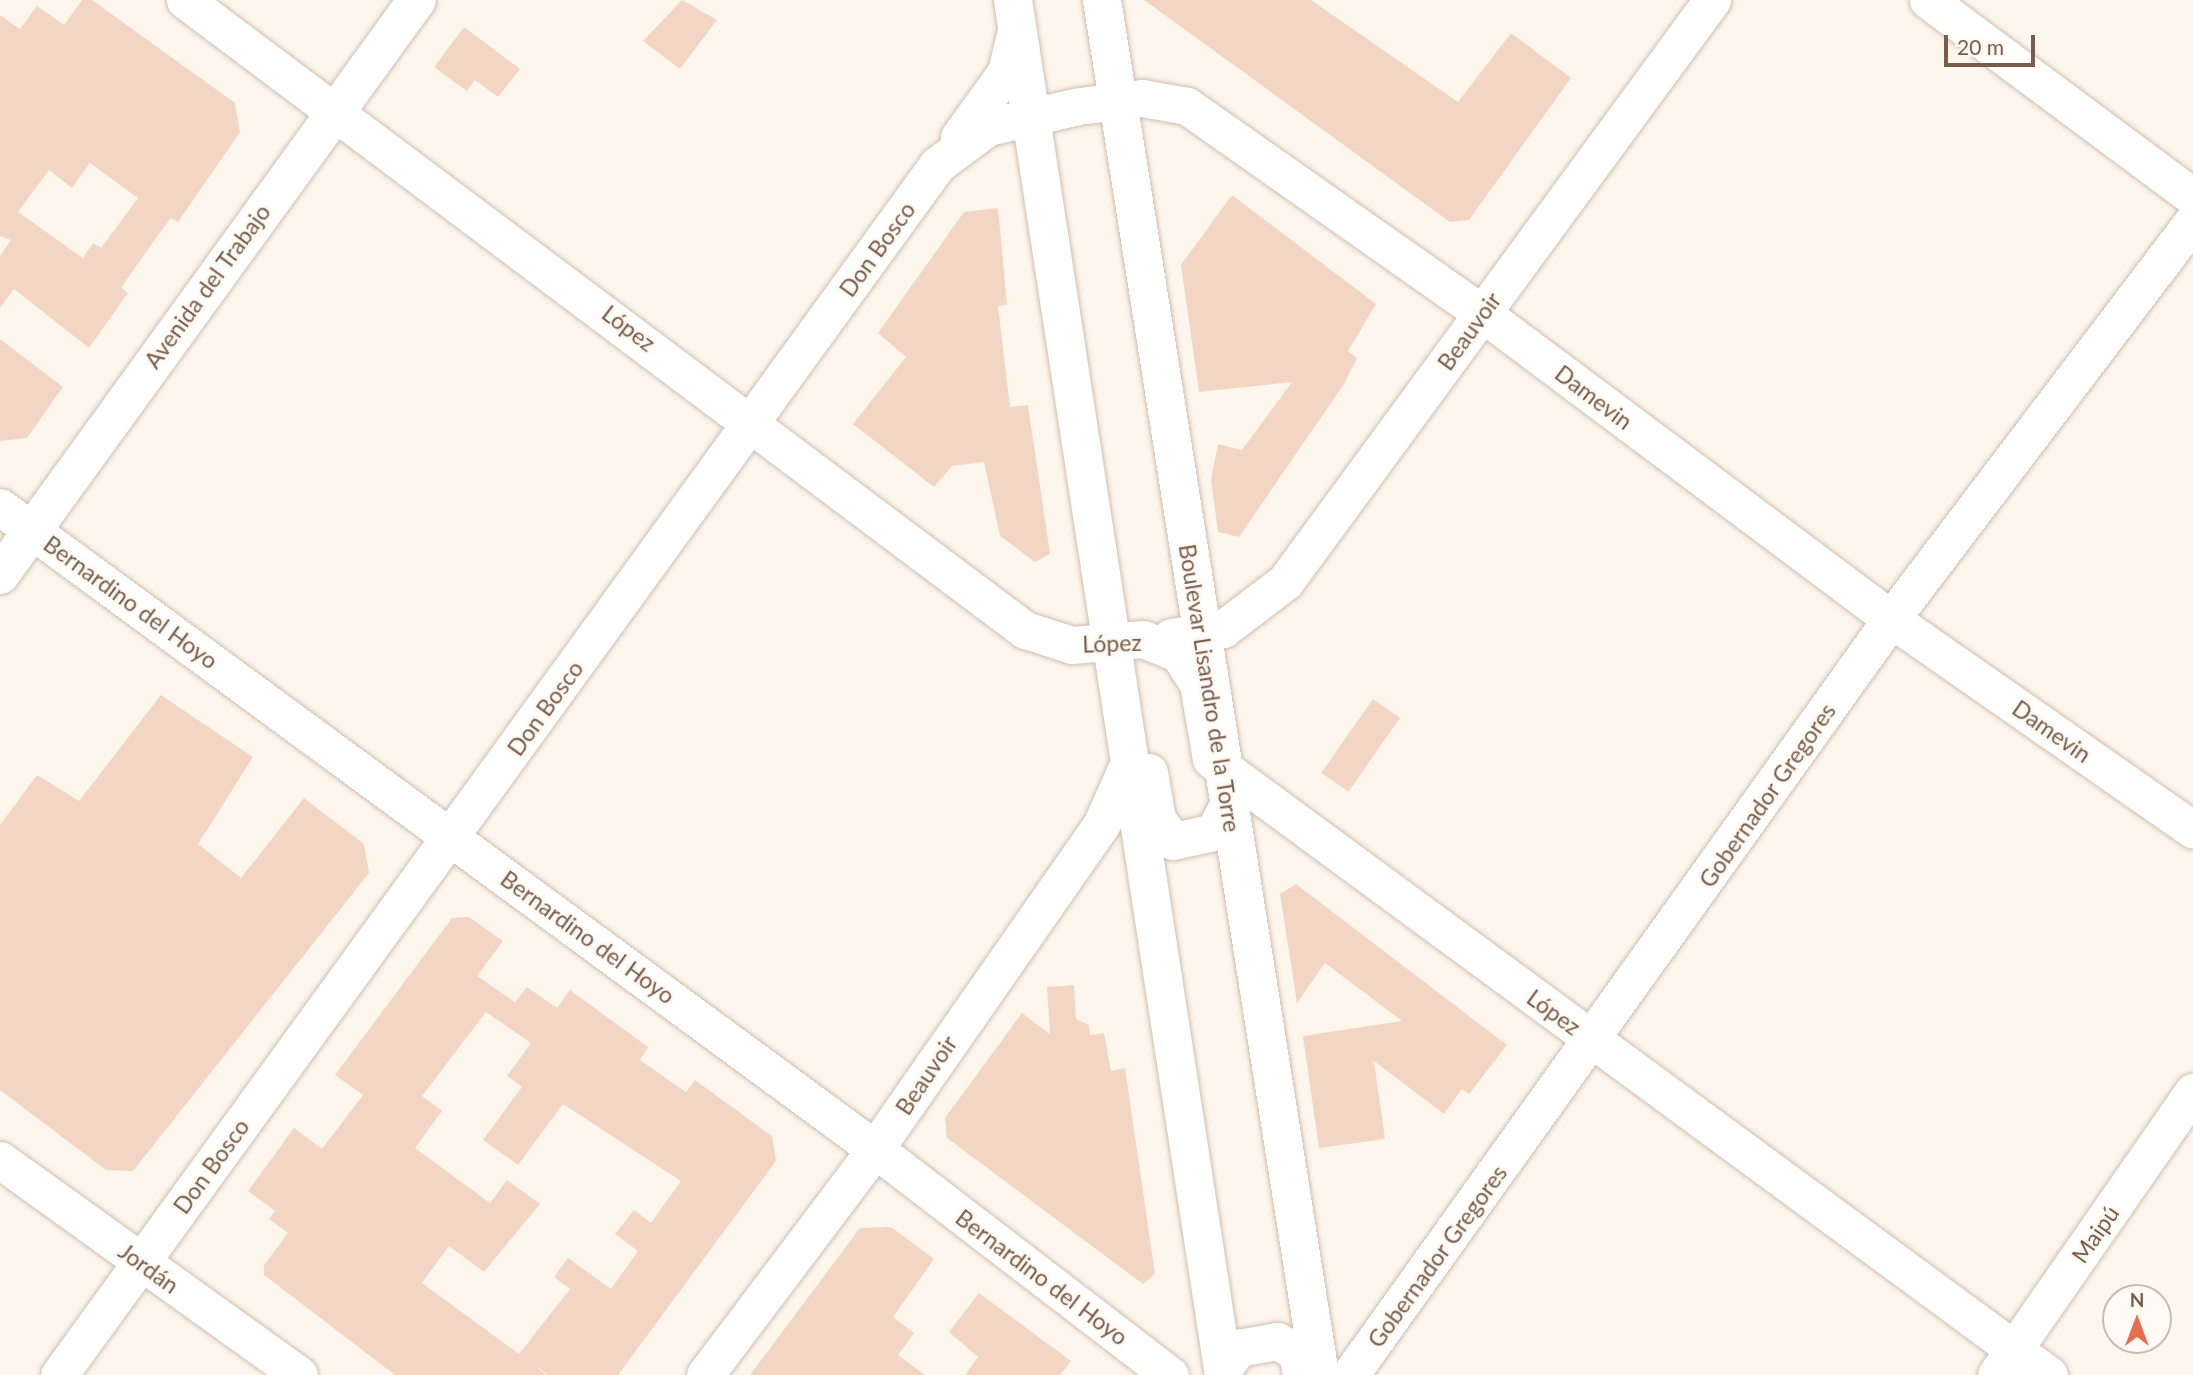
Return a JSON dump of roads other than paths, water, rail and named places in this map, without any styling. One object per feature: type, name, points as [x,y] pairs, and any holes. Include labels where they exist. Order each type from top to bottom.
[{"type":"street","name":"López","points":[[186,0],[336,107],[1025,630],[1051,642],[1120,663],[1170,648],[1190,665],[1206,745],[1225,786],[1594,1041],[2005,1363],[2049,1375]]},
{"type":"street","name":"Avenida del Trabajo","points":[[0,575],[336,107],[417,0]]},
{"type":"street","name":"Boulevar Lisandro de la Torre","points":[[1102,0],[1109,47],[1095,103],[1203,633],[1320,1375]]},
{"type":"street","name":"Beauvoir","points":[[1120,663],[1238,621],[1285,582],[1712,0]]},
{"type":"street","points":[[1928,0],[2193,197]]},
{"type":"street","name":"Damevin","points":[[1020,9],[1045,87],[1095,103],[1187,106],[1482,313],[1891,619],[2193,830]]},
{"type":"street","points":[[1020,9],[1032,114],[1120,663],[1128,765],[1224,1373]]},
{"type":"street","points":[[937,166],[995,92],[1020,9]]},
{"type":"street","name":"Don Bosco","points":[[59,1375],[755,423],[937,166],[988,127],[1032,114],[1095,103]]},
{"type":"street","name":"Gobernador Gregores","points":[[1350,1375],[1594,1041],[1891,619],[2193,221]]},
{"type":"street","name":"Bernardino del Hoyo","points":[[0,507],[875,1149],[1170,1375]]},
{"type":"street","points":[[1120,663],[1143,728],[1153,804],[1165,834],[1173,841],[1214,832],[1225,786]]},
{"type":"street","name":"Beauvoir","points":[[705,1375],[875,1149],[1116,802],[1128,765]]},
{"type":"street","name":"Maipú","points":[[2005,1363],[2193,1092]]},
{"type":"street","name":"Jordán","points":[[0,1160],[299,1375]]},
{"type":"street","points":[[1224,1373],[1238,1348],[1277,1341],[1297,1352],[1301,1375]]}]
